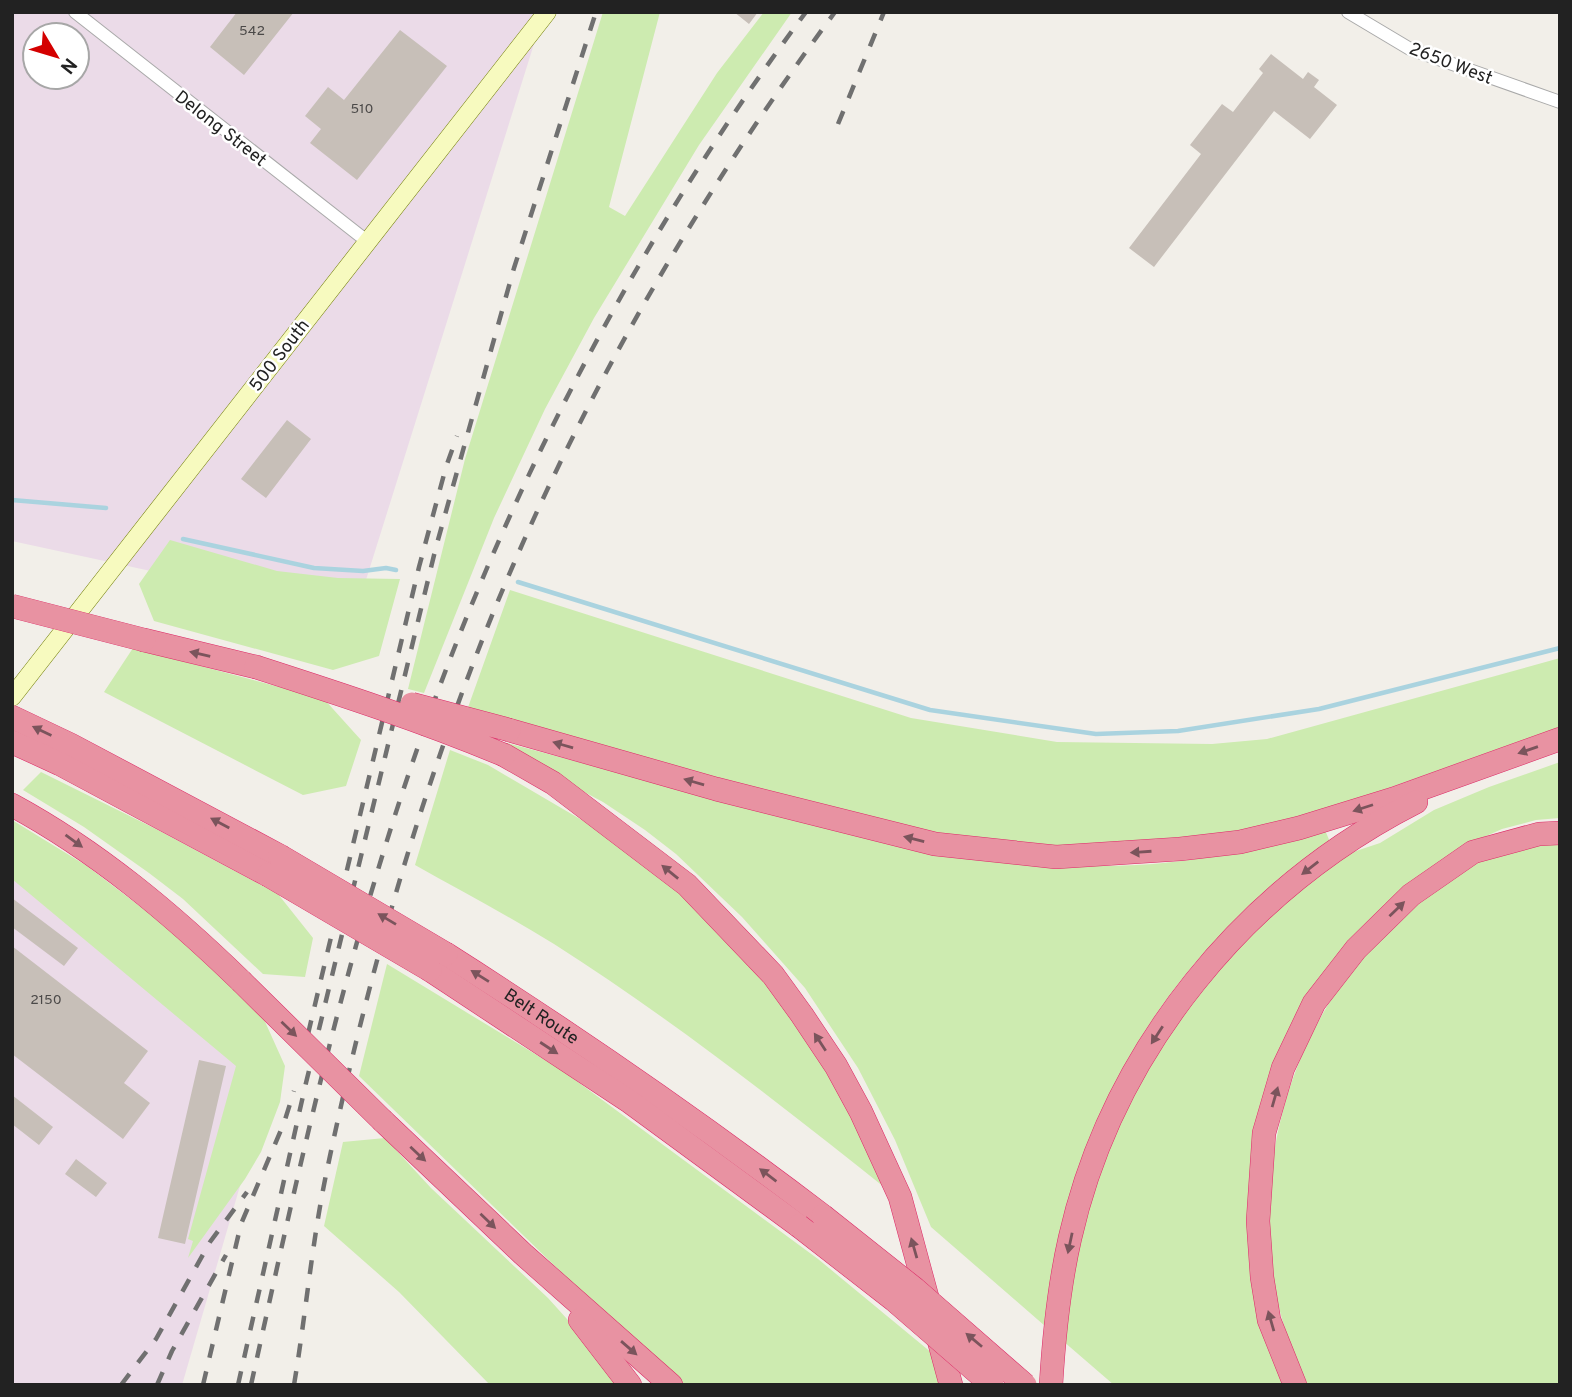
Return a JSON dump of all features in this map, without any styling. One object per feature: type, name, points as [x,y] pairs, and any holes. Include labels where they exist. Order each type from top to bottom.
[{"type":"highway","points":[[12,606],[378,695],[716,789],[935,844],[1056,857],[1240,842],[1299,828],[1560,740]]},
{"type":"highway","points":[[256,667],[393,711],[504,755],[553,783],[687,885],[773,975],[836,1066],[861,1112],[900,1197],[951,1385]]},
{"type":"highway","name":"Belt Route","points":[[12,717],[66,754],[274,865],[644,1084],[823,1216],[915,1289],[1026,1385]]},
{"type":"highway","name":"Belt Route","points":[[12,742],[66,754]]},
{"type":"highway","points":[[1051,1385],[1057,1310],[1070,1237],[1086,1182],[1130,1080],[1157,1034],[1195,980],[1237,932],[1273,897],[1324,857],[1402,810],[1497,761]]},
{"type":"highway","points":[[14,805],[62,832],[171,917],[523,1254],[671,1385]]},
{"type":"highway","points":[[1295,1385],[1269,1320],[1262,1277],[1258,1221],[1264,1133],[1283,1068],[1314,1003],[1356,949],[1411,895],[1473,852],[1539,834],[1560,833]]},
{"type":"highway","name":"Belt Route","points":[[438,962],[799,1226],[894,1300],[992,1385]]},
{"type":"highway","points":[[523,1254],[596,1339],[631,1385]]},
{"type":"street","name":"Delong Street","points":[[75,12],[368,242]]},
{"type":"street","name":"500 South","points":[[12,697],[547,12]]},
{"type":"street","name":"2650 West","points":[[1348,12],[1410,49],[1560,102]]},
{"type":"shaded area","points":[[12,12],[544,12],[355,615],[12,541]]},
{"type":"shaded area","points":[[12,844],[270,1083],[182,1385],[12,1385]]},
{"type":"green space","points":[[603,12],[660,12],[609,207],[625,216],[717,73],[764,12],[792,12],[699,145],[594,318],[545,409],[494,518],[424,693],[408,689],[465,459]]},
{"type":"green space","points":[[170,540],[277,571],[338,578],[400,579],[379,656],[333,670],[154,621],[139,584]]},
{"type":"green space","points":[[510,590],[911,718],[1057,742],[1212,744],[1267,739],[1560,658],[1560,727],[1335,807],[1248,829],[1206,836],[1063,847],[1007,844],[911,829],[466,713]]},
{"type":"green space","points":[[133,648],[324,699],[361,740],[346,786],[303,795],[104,692]]},
{"type":"green space","points":[[507,743],[891,845],[982,859],[1074,866],[1136,865],[1231,853],[1325,830],[1330,842],[1258,899],[1197,961],[1162,1006],[1131,1055],[1104,1106],[1082,1159],[1052,1270],[1045,1326],[931,1227],[895,1140],[858,1068],[805,988],[742,917],[676,854],[645,830],[603,802],[505,750]]},
{"type":"green space","points":[[450,750],[488,765],[626,846],[662,873],[735,948],[788,1009],[831,1070],[894,1195],[769,1097],[642,1003],[537,934],[415,865]]},
{"type":"green space","points":[[1560,762],[1560,818],[1536,820],[1502,829],[1464,846],[1424,872],[1385,905],[1348,944],[1255,1153],[1286,1385],[1114,1385],[1063,1341],[1069,1284],[1093,1188],[1130,1098],[1192,996],[1283,901],[1350,853],[1380,843],[1434,810]]},
{"type":"green space","points":[[41,772],[278,894],[313,938],[305,977],[263,974],[183,899],[84,827],[23,790]]},
{"type":"green space","points":[[12,820],[87,866],[184,940],[262,1015],[285,1066],[280,1102],[261,1152],[245,1179],[188,1258],[193,1241],[188,1239],[236,1066],[12,879]]},
{"type":"green space","points":[[1560,839],[1560,1385],[1306,1385],[1285,1329],[1276,1294],[1270,1242],[1270,1189],[1277,1137],[1290,1086],[1310,1038],[1336,993],[1367,951],[1437,887],[1484,857],[1520,846]]},
{"type":"green space","points":[[387,964],[563,1071],[818,1259],[938,1358],[944,1385],[685,1385],[627,1336],[359,1076]]},
{"type":"green space","points":[[385,1138],[431,1188],[548,1298],[585,1339],[620,1385],[490,1385],[399,1292],[324,1226],[343,1142]]},
{"type":"building","points":[[237,12],[294,12],[244,75],[210,47]]},
{"type":"building","points":[[734,12],[758,12],[749,24]]},
{"type":"building","points":[[400,30],[447,66],[357,180],[310,143],[321,129],[305,116],[328,87],[344,100]]},
{"type":"building","points":[[1271,54],[1303,79],[1308,72],[1319,80],[1314,87],[1337,105],[1310,139],[1274,111],[1154,267],[1129,248],[1201,154],[1190,145],[1222,104],[1233,112],[1263,73],[1259,69]]},
{"type":"building","points":[[287,420],[311,439],[266,498],[241,479]]},
{"type":"building","points":[[12,898],[78,948],[64,966],[12,927]]},
{"type":"building","points":[[12,946],[148,1051],[124,1083],[150,1103],[123,1139],[12,1054]]},
{"type":"building","points":[[199,1060],[226,1066],[185,1244],[158,1238]]},
{"type":"building","points":[[12,1095],[53,1127],[39,1145],[12,1124]]},
{"type":"building","points":[[76,1159],[107,1183],[96,1197],[65,1174]]},
{"type":"waterway","points":[[12,500],[106,508]]},
{"type":"waterway","points":[[183,539],[314,568],[396,570]]},
{"type":"waterway","points":[[518,582],[930,710],[1096,734],[1178,731],[1319,709],[1560,648]]},
{"type":"railway","points":[[238,1385],[305,1087],[436,547],[514,268],[596,12]]},
{"type":"railway","points":[[251,1385],[322,1074],[363,920],[411,767],[487,568],[531,470],[630,280],[685,188],[806,12]]},
{"type":"railway","points":[[294,1385],[322,1197],[375,967],[435,768],[483,638],[555,473],[638,314],[732,160],[835,12]]},
{"type":"railway","points":[[838,124],[884,12]]},
{"type":"railway","points":[[308,1034],[419,567],[457,436]]},
{"type":"railway","points":[[203,1385],[241,1224],[284,1123],[294,1091]]},
{"type":"railway","points":[[121,1385],[156,1339],[210,1242],[247,1192]]},
{"type":"railway","points":[[157,1385],[172,1351],[226,1255]]}]
